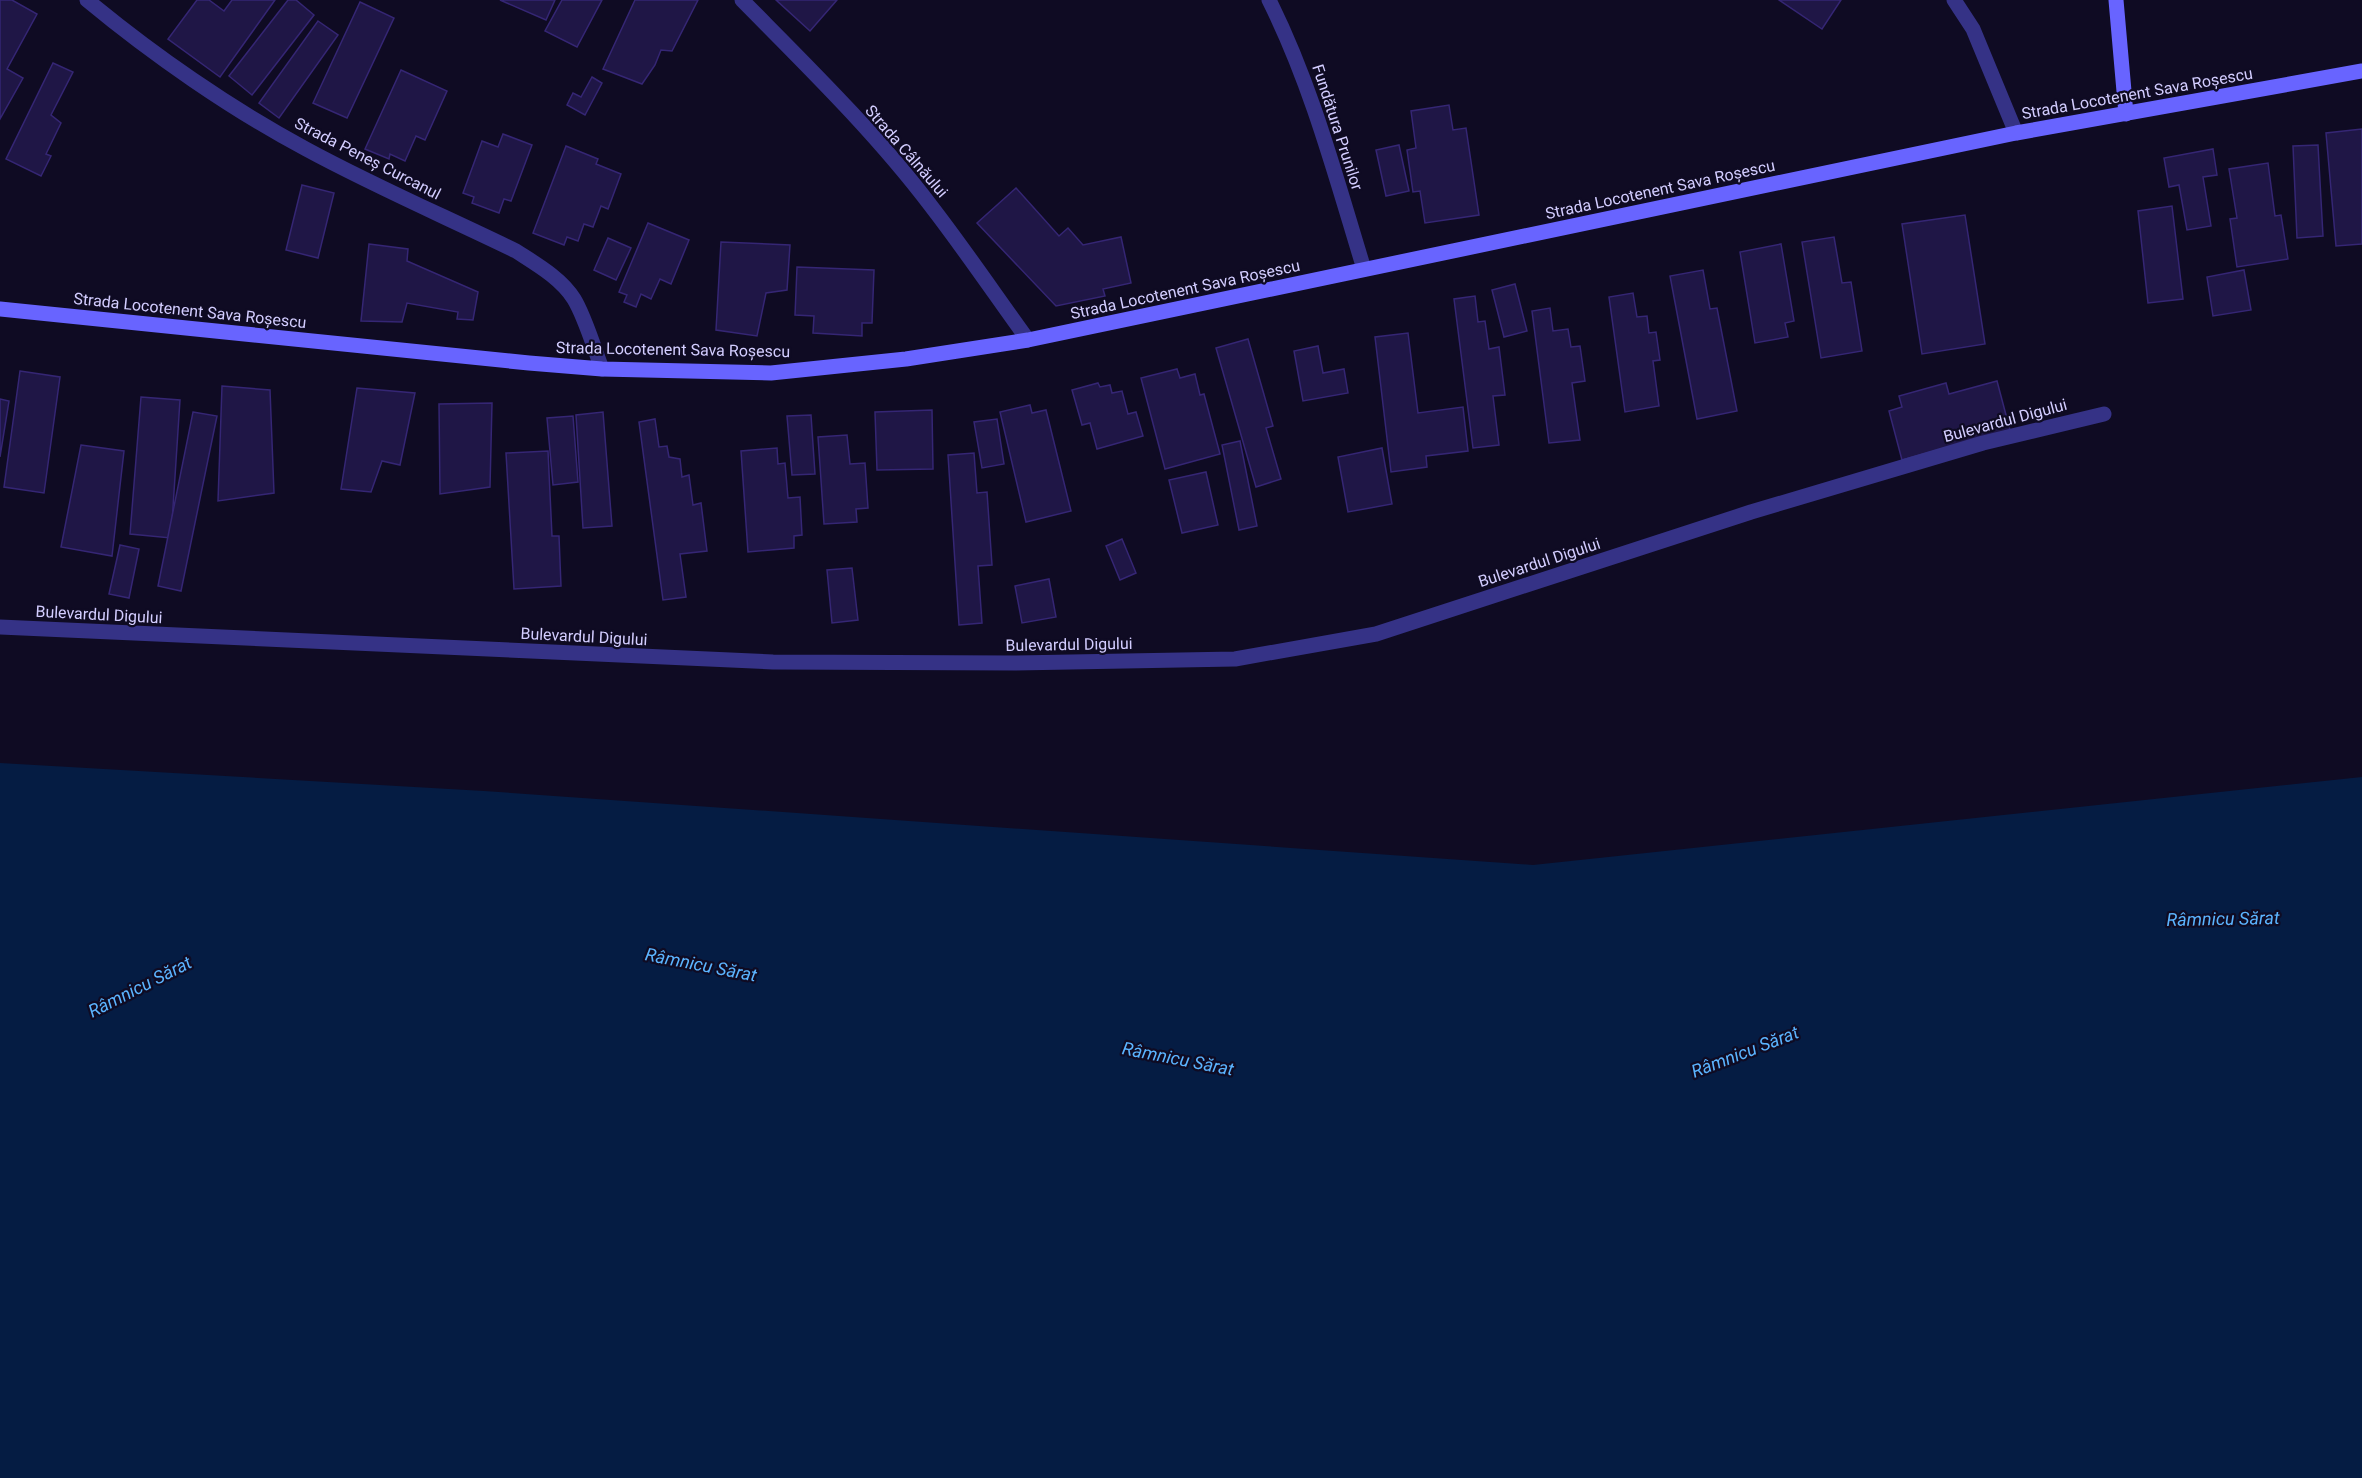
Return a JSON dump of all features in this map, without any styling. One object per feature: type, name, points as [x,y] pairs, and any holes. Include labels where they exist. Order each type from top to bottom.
[{"type":"street","name":"Strada Peneș Curcanul","points":[[87,0],[130,36],[252,117],[305,149],[516,251],[539,265],[574,298],[602,369]]},
{"type":"street","name":"Strada Câlnăului","points":[[742,0],[820,80],[900,168],[931,205],[1028,340]]},
{"type":"street","name":"Fundătura Prunilor","points":[[1269,0],[1287,37],[1313,102],[1364,269]]},
{"type":"street","points":[[1954,0],[1973,29],[2016,132]]},
{"type":"street","points":[[2116,0],[2126,114]]},
{"type":"street","name":"Strada Locotenent Sava Roșescu","points":[[0,309],[602,369],[771,374],[906,359],[1028,340],[2016,132],[2362,71]]},
{"type":"street","name":"Bulevardul Digului","points":[[0,627],[773,662],[1015,663],[1235,659],[1376,634],[1751,512],[1983,443],[2104,414]]},
{"type":"water","name":"Râmnicu Sărat","points":[[0,763],[484,791],[1533,865],[2362,777],[2362,1478],[0,1478]]},
{"type":"building","points":[[0,0],[12,0],[37,14],[7,69],[23,78],[0,119]]},
{"type":"building","points":[[197,0],[209,0],[224,11],[232,0],[275,0],[220,77],[168,39]]},
{"type":"building","points":[[288,0],[296,0],[314,15],[252,95],[229,76]]},
{"type":"building","points":[[500,0],[555,0],[546,20]]},
{"type":"building","points":[[562,0],[602,0],[577,47],[545,31]]},
{"type":"building","points":[[635,0],[698,0],[672,51],[661,50],[655,65],[642,84],[603,69]]},
{"type":"building","points":[[776,0],[837,0],[810,31]]},
{"type":"building","points":[[1779,0],[1841,0],[1822,29]]},
{"type":"building","points":[[360,2],[394,18],[347,118],[313,103]]},
{"type":"building","points":[[318,21],[338,35],[279,118],[259,103]]},
{"type":"building","points":[[53,63],[73,72],[51,115],[61,123],[46,154],[51,156],[41,176],[6,159]]},
{"type":"building","points":[[401,70],[447,91],[425,140],[416,136],[405,161],[390,154],[389,159],[365,149]]},
{"type":"building","points":[[592,77],[602,83],[585,115],[567,105],[573,93],[581,97]]},
{"type":"building","points":[[1449,105],[1453,130],[1466,128],[1479,215],[1425,223],[1420,191],[1413,192],[1407,150],[1416,148],[1411,111]]},
{"type":"building","points":[[2362,129],[2362,244],[2336,246],[2326,133]]},
{"type":"building","points":[[503,134],[532,145],[511,201],[504,199],[499,213],[472,203],[474,197],[463,193],[482,141],[498,147]]},
{"type":"building","points":[[1399,145],[1409,191],[1386,196],[1376,150]]},
{"type":"building","points":[[2318,145],[2323,236],[2297,238],[2293,146]]},
{"type":"building","points":[[566,146],[598,159],[596,164],[621,174],[608,209],[601,206],[593,227],[584,224],[578,241],[567,237],[564,245],[533,233]]},
{"type":"building","points":[[2213,149],[2217,175],[2203,177],[2211,226],[2187,230],[2179,185],[2169,187],[2164,158]]},
{"type":"building","points":[[2268,163],[2275,216],[2281,215],[2288,259],[2237,267],[2230,219],[2237,218],[2229,169]]},
{"type":"building","points":[[302,185],[334,193],[318,258],[286,250]]},
{"type":"building","points":[[1016,188],[1059,236],[1068,228],[1083,245],[1121,237],[1131,283],[1103,289],[1105,296],[1056,306],[977,223]]},
{"type":"building","points":[[2172,206],[2183,299],[2148,303],[2138,211]]},
{"type":"building","points":[[1965,215],[1985,344],[1922,354],[1902,224]]},
{"type":"building","points":[[648,223],[689,240],[671,284],[660,279],[651,299],[641,294],[636,307],[624,302],[627,295],[619,292]]},
{"type":"building","points":[[1834,237],[1842,283],[1851,282],[1862,351],[1821,358],[1802,242]]},
{"type":"building","points":[[608,238],[631,248],[616,280],[594,270]]},
{"type":"building","points":[[721,242],[790,245],[787,290],[766,293],[757,336],[716,330]]},
{"type":"building","points":[[369,244],[408,249],[407,261],[478,292],[473,320],[457,319],[458,312],[407,303],[402,322],[361,321]]},
{"type":"building","points":[[1781,244],[1794,321],[1785,323],[1788,337],[1755,343],[1740,252]]},
{"type":"building","points":[[797,267],[874,270],[872,323],[862,323],[862,336],[813,333],[814,316],[795,315]]},
{"type":"building","points":[[1703,270],[1710,309],[1717,308],[1737,411],[1697,419],[1670,276]]},
{"type":"building","points":[[2244,270],[2251,310],[2213,316],[2207,277]]},
{"type":"building","points":[[1515,284],[1527,331],[1504,337],[1492,290]]},
{"type":"building","points":[[1633,293],[1637,317],[1647,316],[1649,333],[1656,332],[1660,360],[1653,361],[1659,406],[1625,412],[1609,297]]},
{"type":"building","points":[[1475,296],[1478,322],[1485,321],[1489,349],[1499,347],[1505,395],[1493,396],[1499,445],[1473,448],[1454,299]]},
{"type":"building","points":[[1550,308],[1553,331],[1568,329],[1571,347],[1580,346],[1585,381],[1572,383],[1580,440],[1549,443],[1532,311]]},
{"type":"building","points":[[1408,333],[1418,413],[1463,407],[1468,451],[1426,456],[1427,467],[1391,472],[1375,337]]},
{"type":"building","points":[[1248,339],[1273,426],[1266,428],[1281,479],[1256,487],[1216,348]]},
{"type":"building","points":[[1318,346],[1323,373],[1344,369],[1348,393],[1303,401],[1294,351]]},
{"type":"building","points":[[1177,369],[1180,378],[1195,374],[1200,395],[1204,394],[1220,454],[1165,469],[1141,378]]},
{"type":"building","points":[[20,371],[60,377],[44,493],[4,487]]},
{"type":"building","points":[[1997,381],[2010,430],[1902,460],[1889,411],[1902,407],[1899,396],[1946,383],[1949,394]]},
{"type":"building","points":[[1098,383],[1100,387],[1110,385],[1112,393],[1122,391],[1128,414],[1136,412],[1143,436],[1097,449],[1090,423],[1082,425],[1072,390]]},
{"type":"building","points":[[222,386],[270,390],[274,493],[218,501]]},
{"type":"building","points":[[357,388],[415,393],[400,465],[382,461],[371,492],[341,489]]},
{"type":"building","points":[[141,397],[180,400],[171,538],[130,534]]},
{"type":"building","points":[[0,399],[9,401],[0,457]]},
{"type":"building","points":[[492,403],[490,487],[440,494],[439,404]]},
{"type":"building","points":[[1030,405],[1032,413],[1046,410],[1071,511],[1026,522],[1000,412]]},
{"type":"building","points":[[932,410],[933,469],[877,470],[875,412]]},
{"type":"building","points":[[193,412],[217,416],[181,591],[158,586]]},
{"type":"building","points":[[603,412],[612,526],[583,528],[576,415]]},
{"type":"building","points":[[811,415],[815,474],[792,475],[787,416]]},
{"type":"building","points":[[573,416],[578,482],[553,485],[547,418]]},
{"type":"building","points":[[655,419],[659,447],[667,446],[669,457],[680,459],[682,477],[689,475],[693,505],[701,503],[707,551],[680,554],[686,597],[663,600],[639,422]]},
{"type":"building","points":[[997,419],[1004,464],[982,468],[974,422]]},
{"type":"building","points":[[847,435],[850,464],[865,463],[868,508],[856,509],[857,522],[824,524],[818,437]]},
{"type":"building","points":[[1240,441],[1257,526],[1239,530],[1222,445]]},
{"type":"building","points":[[81,445],[124,451],[112,556],[61,547]]},
{"type":"building","points":[[777,448],[778,464],[785,463],[788,498],[800,497],[802,535],[794,536],[794,548],[748,552],[741,451]]},
{"type":"building","points":[[1382,448],[1392,504],[1348,512],[1338,457]]},
{"type":"building","points":[[548,451],[552,536],[559,536],[561,586],[514,589],[506,453]]},
{"type":"building","points":[[974,453],[977,493],[987,492],[992,565],[978,566],[982,623],[959,625],[948,455]]},
{"type":"building","points":[[1206,472],[1218,525],[1182,533],[1169,480]]},
{"type":"building","points":[[1122,539],[1136,573],[1120,580],[1106,546]]},
{"type":"building","points":[[120,545],[139,549],[129,598],[109,594]]},
{"type":"building","points":[[852,568],[858,620],[832,623],[827,570]]},
{"type":"building","points":[[1049,579],[1056,617],[1022,623],[1015,586]]}]
